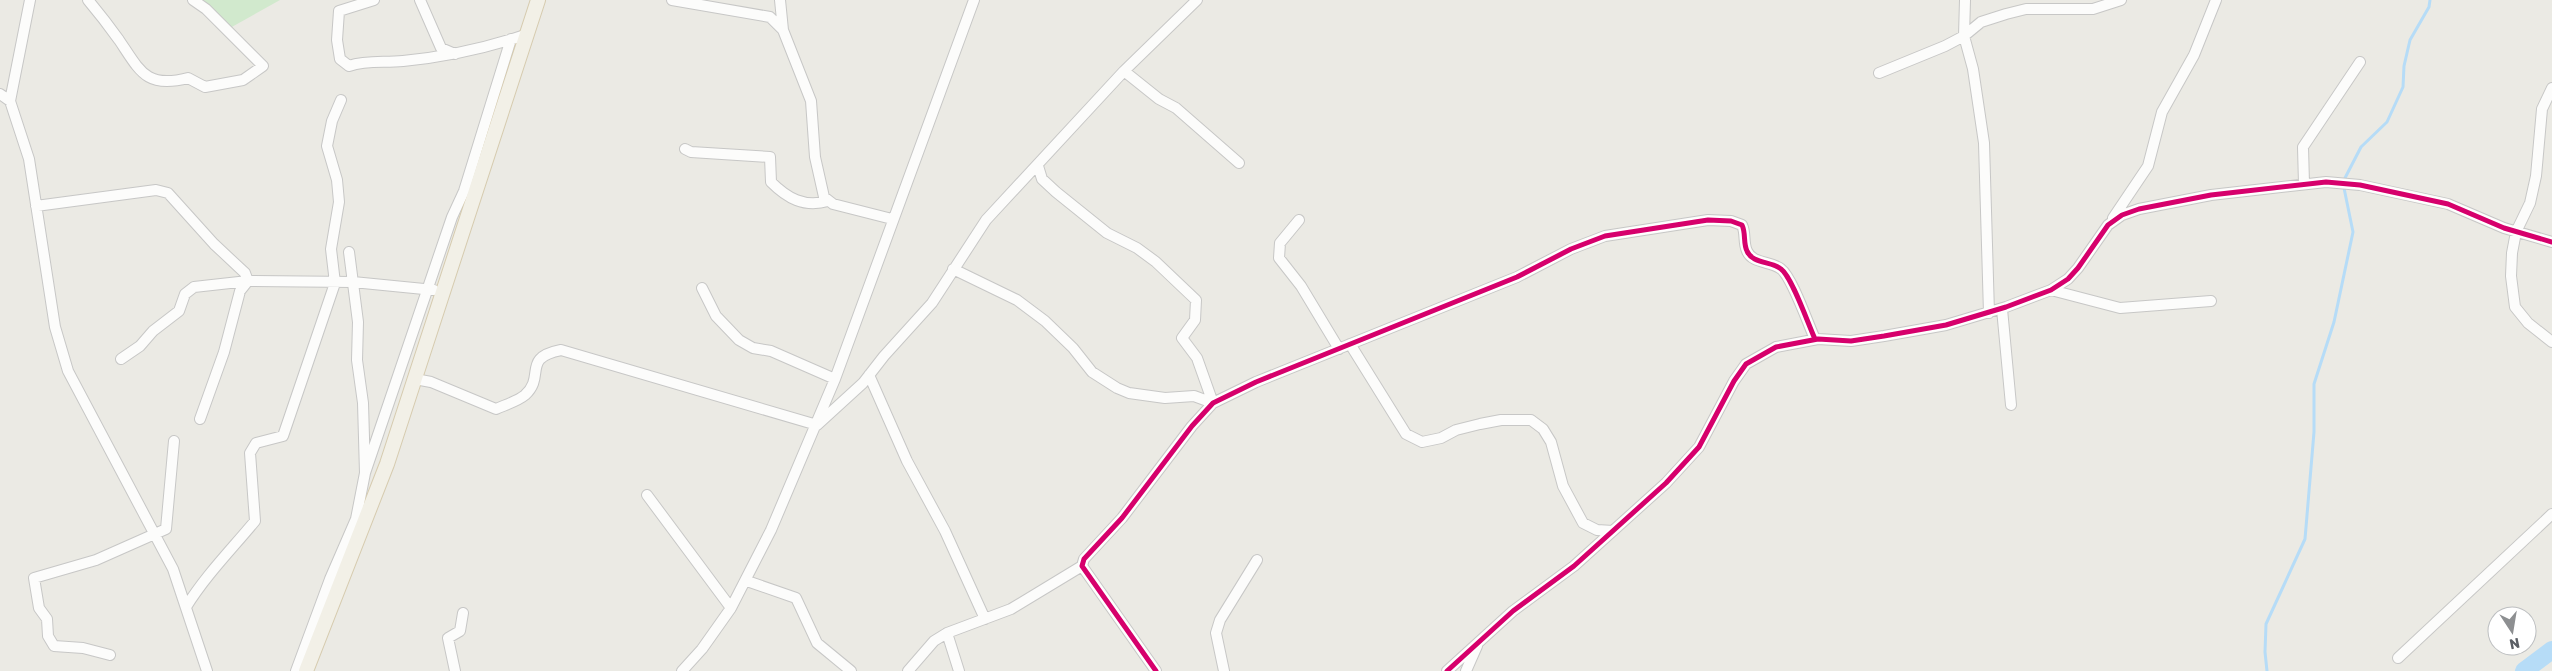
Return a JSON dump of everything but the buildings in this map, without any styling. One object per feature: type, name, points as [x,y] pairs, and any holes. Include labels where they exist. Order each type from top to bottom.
[{"type":"main road","points":[[306,671],[387,464],[445,292],[538,0]]},
{"type":"street","points":[[30,0],[10,101],[28,159],[55,327],[68,371],[173,569],[207,671]]},
{"type":"street","points":[[88,0],[105,20],[138,71],[150,78],[171,82],[188,78],[205,87],[243,80],[263,66],[206,9],[193,0]]},
{"type":"street","points":[[335,0],[339,11],[337,40],[340,59],[349,66],[364,61],[400,62],[456,55],[528,34]]},
{"type":"street","points":[[339,11],[374,0]]},
{"type":"street","points":[[420,0],[441,48],[456,55]]},
{"type":"street","points":[[672,0],[770,17],[783,30]]},
{"type":"street","points":[[780,0],[783,30],[811,101],[815,156],[821,191],[828,201]]},
{"type":"street","points":[[682,671],[702,649],[731,608],[747,581],[817,425],[974,0]]},
{"type":"street","points":[[817,425],[851,395],[932,302],[986,220],[1124,71],[1197,0]]},
{"type":"street","points":[[1964,0],[1964,36],[1973,69],[1984,143],[1989,313]]},
{"type":"street","points":[[1879,73],[1945,46],[1964,36],[1981,22],[2026,9],[2082,10],[2122,0]]},
{"type":"street","points":[[1447,671],[1513,611],[1556,580],[1614,531],[1666,483],[1699,447],[1734,381],[1746,364],[1776,347],[1815,340],[1851,341],[1884,336],[1946,325],[1989,313],[2051,290],[2078,268],[2148,166],[2162,112],[2192,60],[2216,0]]},
{"type":"street","points":[[296,671],[330,579],[356,518],[365,473],[429,290],[452,217],[464,191],[511,39]]},
{"type":"street","points":[[2304,184],[2303,147],[2360,62]]},
{"type":"street","points":[[1124,71],[1159,99],[1176,108],[1239,163]]},
{"type":"street","points":[[2552,88],[2542,109],[2537,170],[2530,202],[2516,232],[2512,253],[2513,299],[2521,316],[2552,342]]},
{"type":"street","points":[[0,94],[10,101]]},
{"type":"street","points":[[186,607],[204,578],[225,557],[255,521],[250,453],[256,444],[283,436],[335,283],[331,249],[339,202],[337,180],[327,146],[332,121],[341,100]]},
{"type":"street","points":[[685,149],[691,152],[770,157],[771,182],[786,197],[817,204],[828,201],[892,219]]},
{"type":"street","points":[[1038,166],[1042,179],[1056,192],[1107,233],[1137,248],[1156,262],[1196,300],[1195,320],[1182,338],[1197,358],[1213,403]]},
{"type":"street","points":[[2108,226],[2122,215],[2139,209],[2211,196],[2326,182],[2360,185],[2448,204],[2516,232],[2552,242]]},
{"type":"street","points":[[36,206],[156,190],[168,193],[214,244],[245,272],[248,281]]},
{"type":"street","points":[[908,671],[934,641],[947,633],[1011,609],[1082,566],[1084,559],[1122,518],[1186,433],[1213,403],[1256,382],[1517,277],[1571,249],[1605,236],[1720,219],[1742,224],[1746,232],[1747,251],[1752,258],[1774,264],[1785,273],[1815,340]]},
{"type":"street","points":[[1298,220],[1280,243],[1280,258],[1302,286],[1339,348]]},
{"type":"street","points":[[349,252],[358,322],[357,360],[362,403],[365,473]]},
{"type":"street","points":[[953,268],[1017,300],[1045,321],[1073,348],[1092,372],[1117,388],[1129,393],[1165,398],[1194,396],[1213,403]]},
{"type":"street","points":[[121,358],[140,346],[153,331],[179,311],[185,294],[194,287],[248,281],[353,282],[445,292]]},
{"type":"street","points":[[200,419],[224,352],[240,291],[248,281]]},
{"type":"street","points":[[702,288],[716,316],[739,340],[753,348],[771,351],[835,379]]},
{"type":"street","points":[[2051,290],[2110,307],[2120,308],[2211,301]]},
{"type":"street","points":[[2002,308],[2012,405]]},
{"type":"street","points":[[1350,344],[1406,434],[1422,442],[1441,438],[1456,430],[1480,424],[1501,420],[1531,420],[1543,429],[1551,442],[1562,486],[1583,523],[1597,530],[1614,531]]},
{"type":"street","points":[[415,379],[431,382],[496,408],[525,395],[534,380],[537,362],[545,353],[561,350],[817,425]]},
{"type":"street","points":[[869,375],[907,461],[945,531],[986,619]]},
{"type":"street","points":[[110,655],[83,648],[54,646],[48,636],[47,619],[39,608],[34,578],[96,560],[166,529],[174,441]]},
{"type":"street","points":[[647,495],[731,608]]},
{"type":"street","points":[[2398,658],[2552,514]]},
{"type":"street","points":[[1225,670],[1216,633],[1220,620],[1257,560]]},
{"type":"street","points":[[1082,566],[1156,671]]},
{"type":"street","points":[[747,581],[796,598],[817,644],[850,671]]},
{"type":"street","points":[[455,671],[448,638],[460,631],[463,613]]},
{"type":"street","points":[[947,633],[959,671]]},
{"type":"street","points":[[1466,671],[1480,641]]},
{"type":"green space","points":[[198,0],[280,0],[230,28]]},
{"type":"waterway","points":[[2345,178],[2361,147],[2387,122],[2403,87],[2404,66],[2410,40],[2429,7],[2430,0]]},
{"type":"waterway","points":[[2267,671],[2265,652],[2266,624],[2305,539],[2314,432],[2314,384],[2334,322],[2353,232],[2344,188]]},
{"type":"waterway","points":[[2524,671],[2552,650]]},
{"type":"cycle path","points":[[1447,671],[1513,611],[1574,566],[1666,483],[1699,447],[1734,381],[1746,364],[1776,347],[1818,339],[1851,341],[1884,336],[1946,325],[2006,307],[2051,290],[2068,279],[2108,225],[2122,215],[2139,209],[2211,195],[2326,182],[2360,185],[2448,204],[2504,228],[2552,242]]},
{"type":"cycle path","points":[[1156,671],[1082,566],[1084,559],[1122,518],[1192,426],[1213,403],[1256,382],[1517,277],[1571,249],[1605,236],[1708,220],[1731,221],[1742,225],[1746,248],[1750,255],[1753,258],[1777,266],[1790,281],[1815,339]]}]
